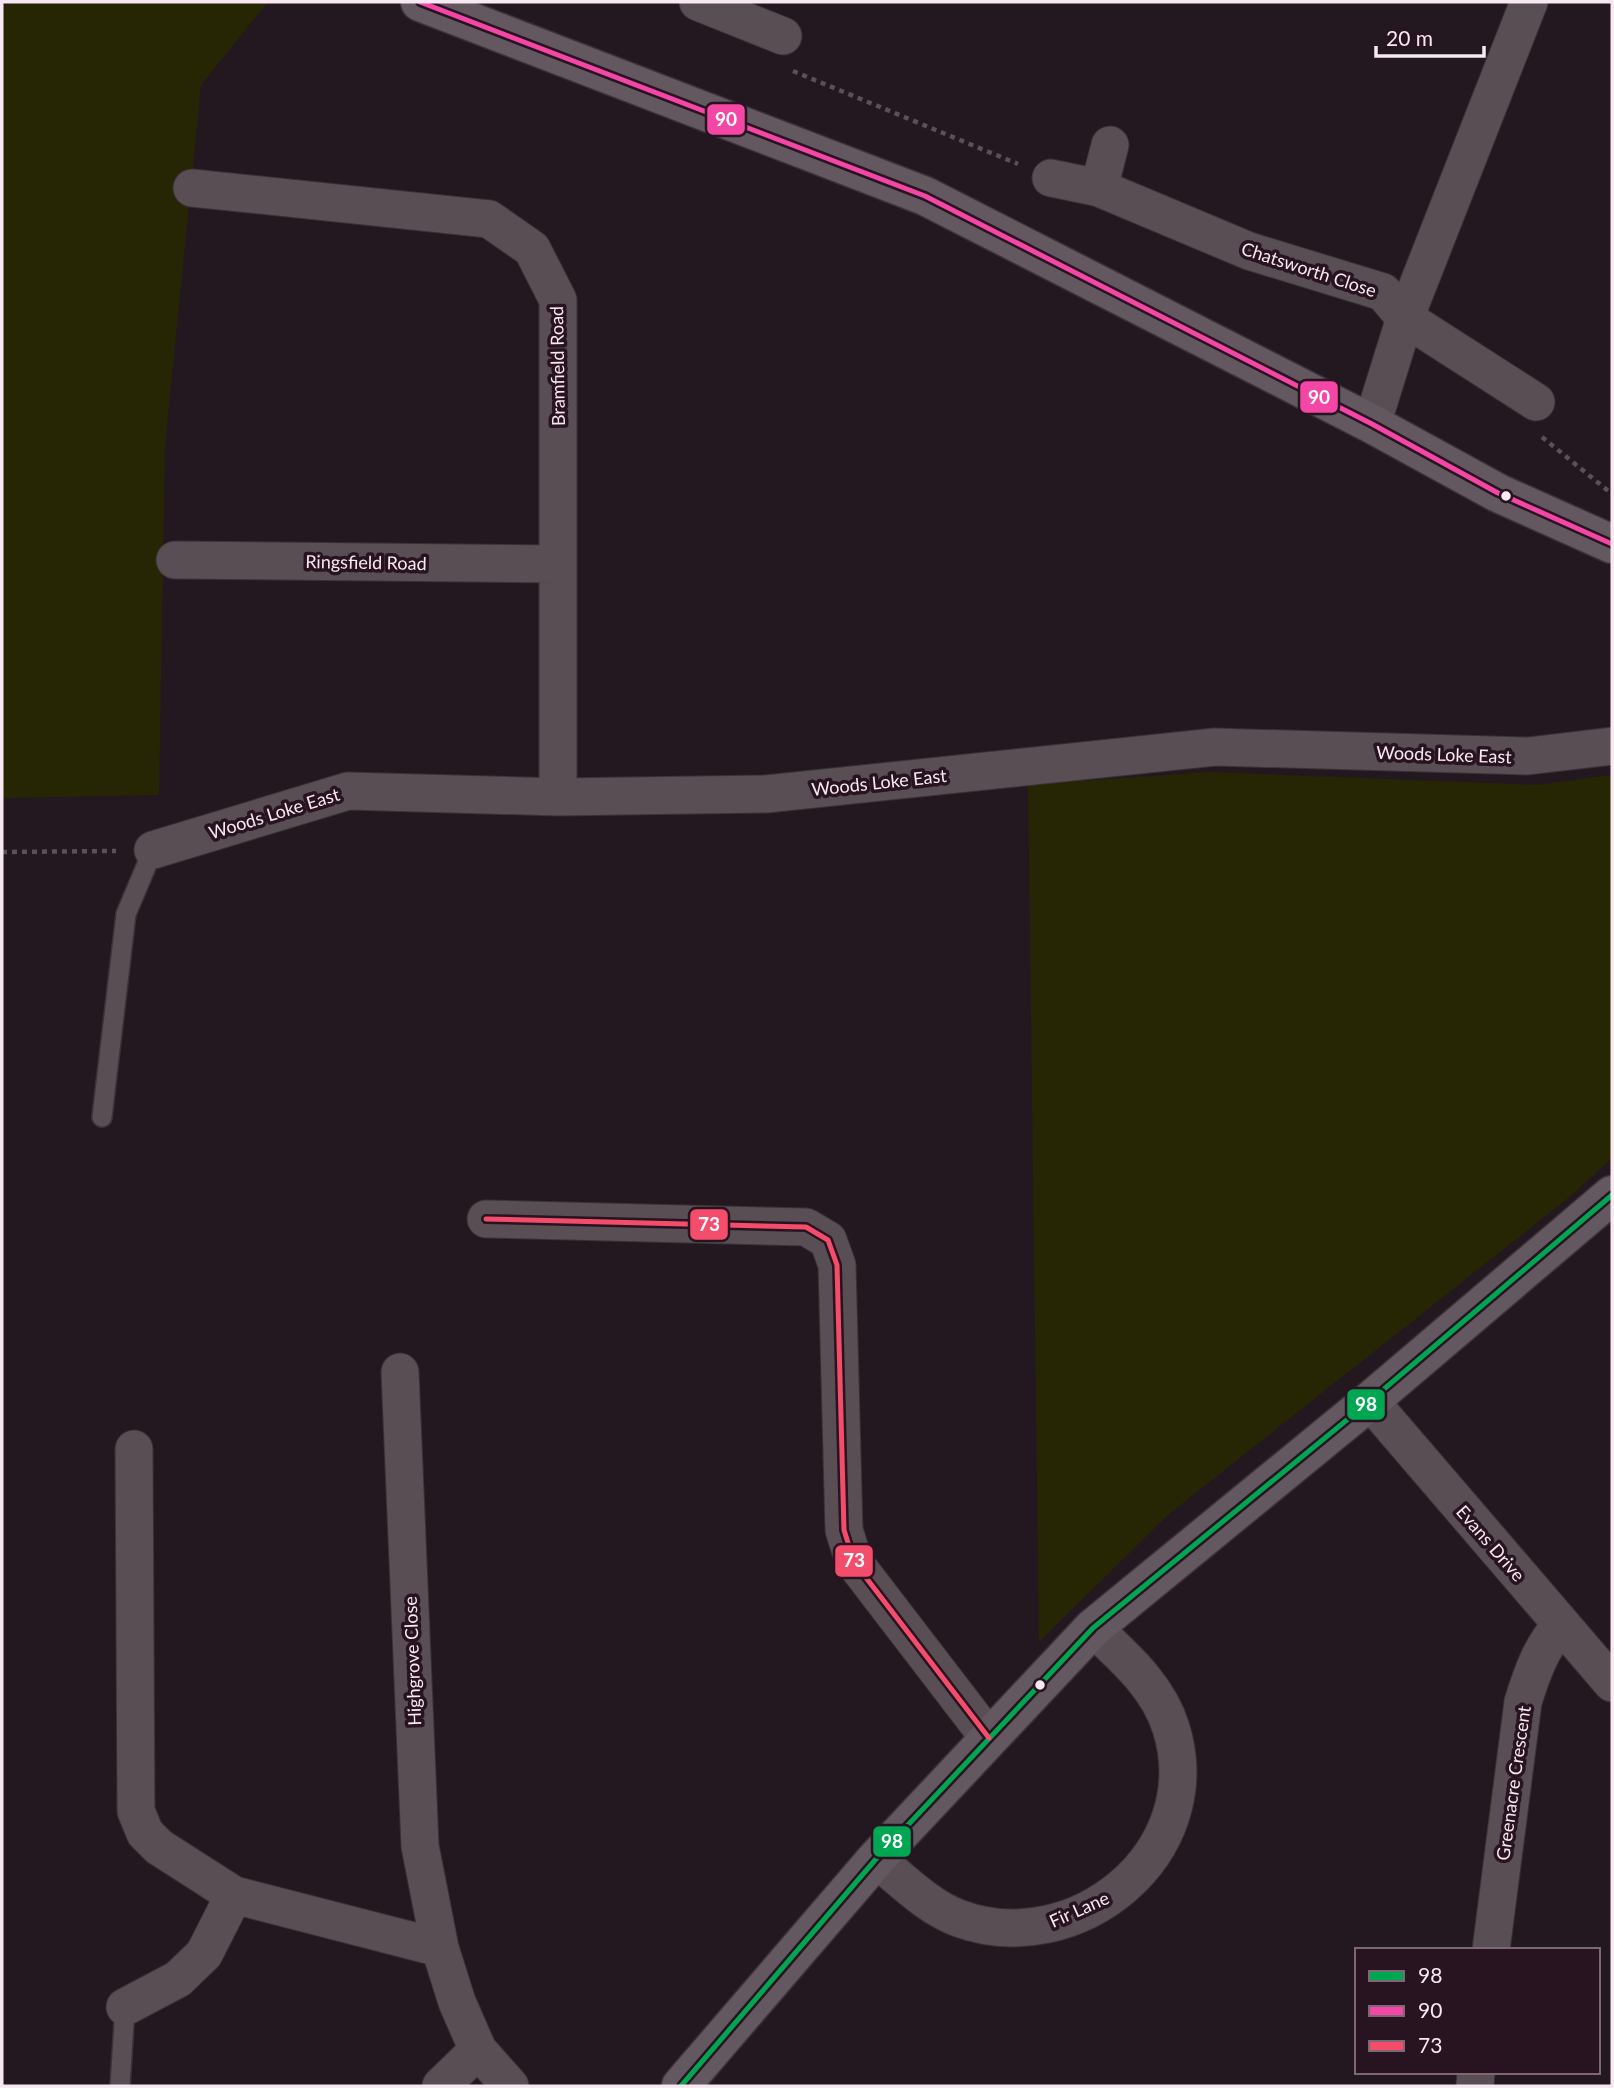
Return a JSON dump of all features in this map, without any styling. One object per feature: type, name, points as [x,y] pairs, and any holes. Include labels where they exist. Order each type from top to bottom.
[{"type":"main road","points":[[420,2],[467,10],[925,196],[1372,424],[1498,493],[1612,544]]},
{"type":"main road","points":[[681,2086],[876,1859],[1093,1628],[1370,1401],[1612,1195]]},
{"type":"street","points":[[698,2],[750,11],[783,36]]},
{"type":"street","points":[[1372,424],[1405,318],[1529,2]]},
{"type":"street","points":[[1099,188],[1110,145]]},
{"type":"street","name":"Chatsworth Close","points":[[1051,178],[1099,188],[1249,251],[1383,292],[1405,318],[1536,402]]},
{"type":"street","name":"Bramfield Road","points":[[192,188],[489,219],[532,249],[558,300],[558,797]]},
{"type":"street","name":"Ringsfield Road","points":[[175,560],[558,564]]},
{"type":"street","name":"Woods Loke East","points":[[153,850],[348,791],[558,797],[766,794],[1215,747],[1528,756],[1612,746]]},
{"type":"street","points":[[486,1219],[806,1227],[828,1240],[837,1265],[844,1530],[853,1562],[989,1738]]},
{"type":"street","name":"Highgrove Close","points":[[400,1372],[420,1846],[440,1948],[457,2002],[478,2050],[510,2086]]},
{"type":"street","name":"Evans Drive","points":[[1370,1401],[1612,1684]]},
{"type":"street","points":[[134,1449],[136,1811],[145,1833],[159,1847],[234,1895],[440,1948]]},
{"type":"street","name":"Greenacre Crescent","points":[[1491,1948],[1523,1702],[1533,1668],[1549,1639],[1562,1625]]},
{"type":"street","name":"Fir Lane","points":[[876,1859],[935,1906],[957,1917],[1006,1929],[1035,1927],[1059,1921],[1095,1905],[1127,1885],[1158,1845],[1168,1820],[1174,1794],[1175,1748],[1171,1727],[1152,1689],[1093,1628]]},
{"type":"street","points":[[125,2007],[178,1979],[204,1954],[234,1895]]},
{"type":"street","points":[[441,2086],[478,2050]]},
{"type":"lane","points":[[102,1117],[126,914],[153,850]]},
{"type":"lane","points":[[120,2086],[125,2007]]},
{"type":"path","points":[[783,36],[788,69],[1051,178]]},
{"type":"path","points":[[1536,402],[1533,429],[1612,494]]},
{"type":"path","points":[[2,852],[153,850]]},
{"type":"shaded area","points":[[11,2],[268,2],[201,85],[165,445],[159,795],[2,798],[2,6]]},
{"type":"shaded area","points":[[1208,772],[1537,785],[1612,775],[1612,1158],[1572,1195],[1169,1514],[1039,1642],[1028,785]]},
{"type":"transit line","name":"90","points":[[420,2],[925,196],[1372,424],[1498,493],[1612,544]]},
{"type":"transit line","name":"98","points":[[681,2086],[876,1859],[1093,1628],[1370,1401],[1612,1195]]},
{"type":"transit line","name":"73","points":[[486,1219],[806,1227],[828,1240],[837,1265],[844,1530],[854,1562],[989,1738]]}]
